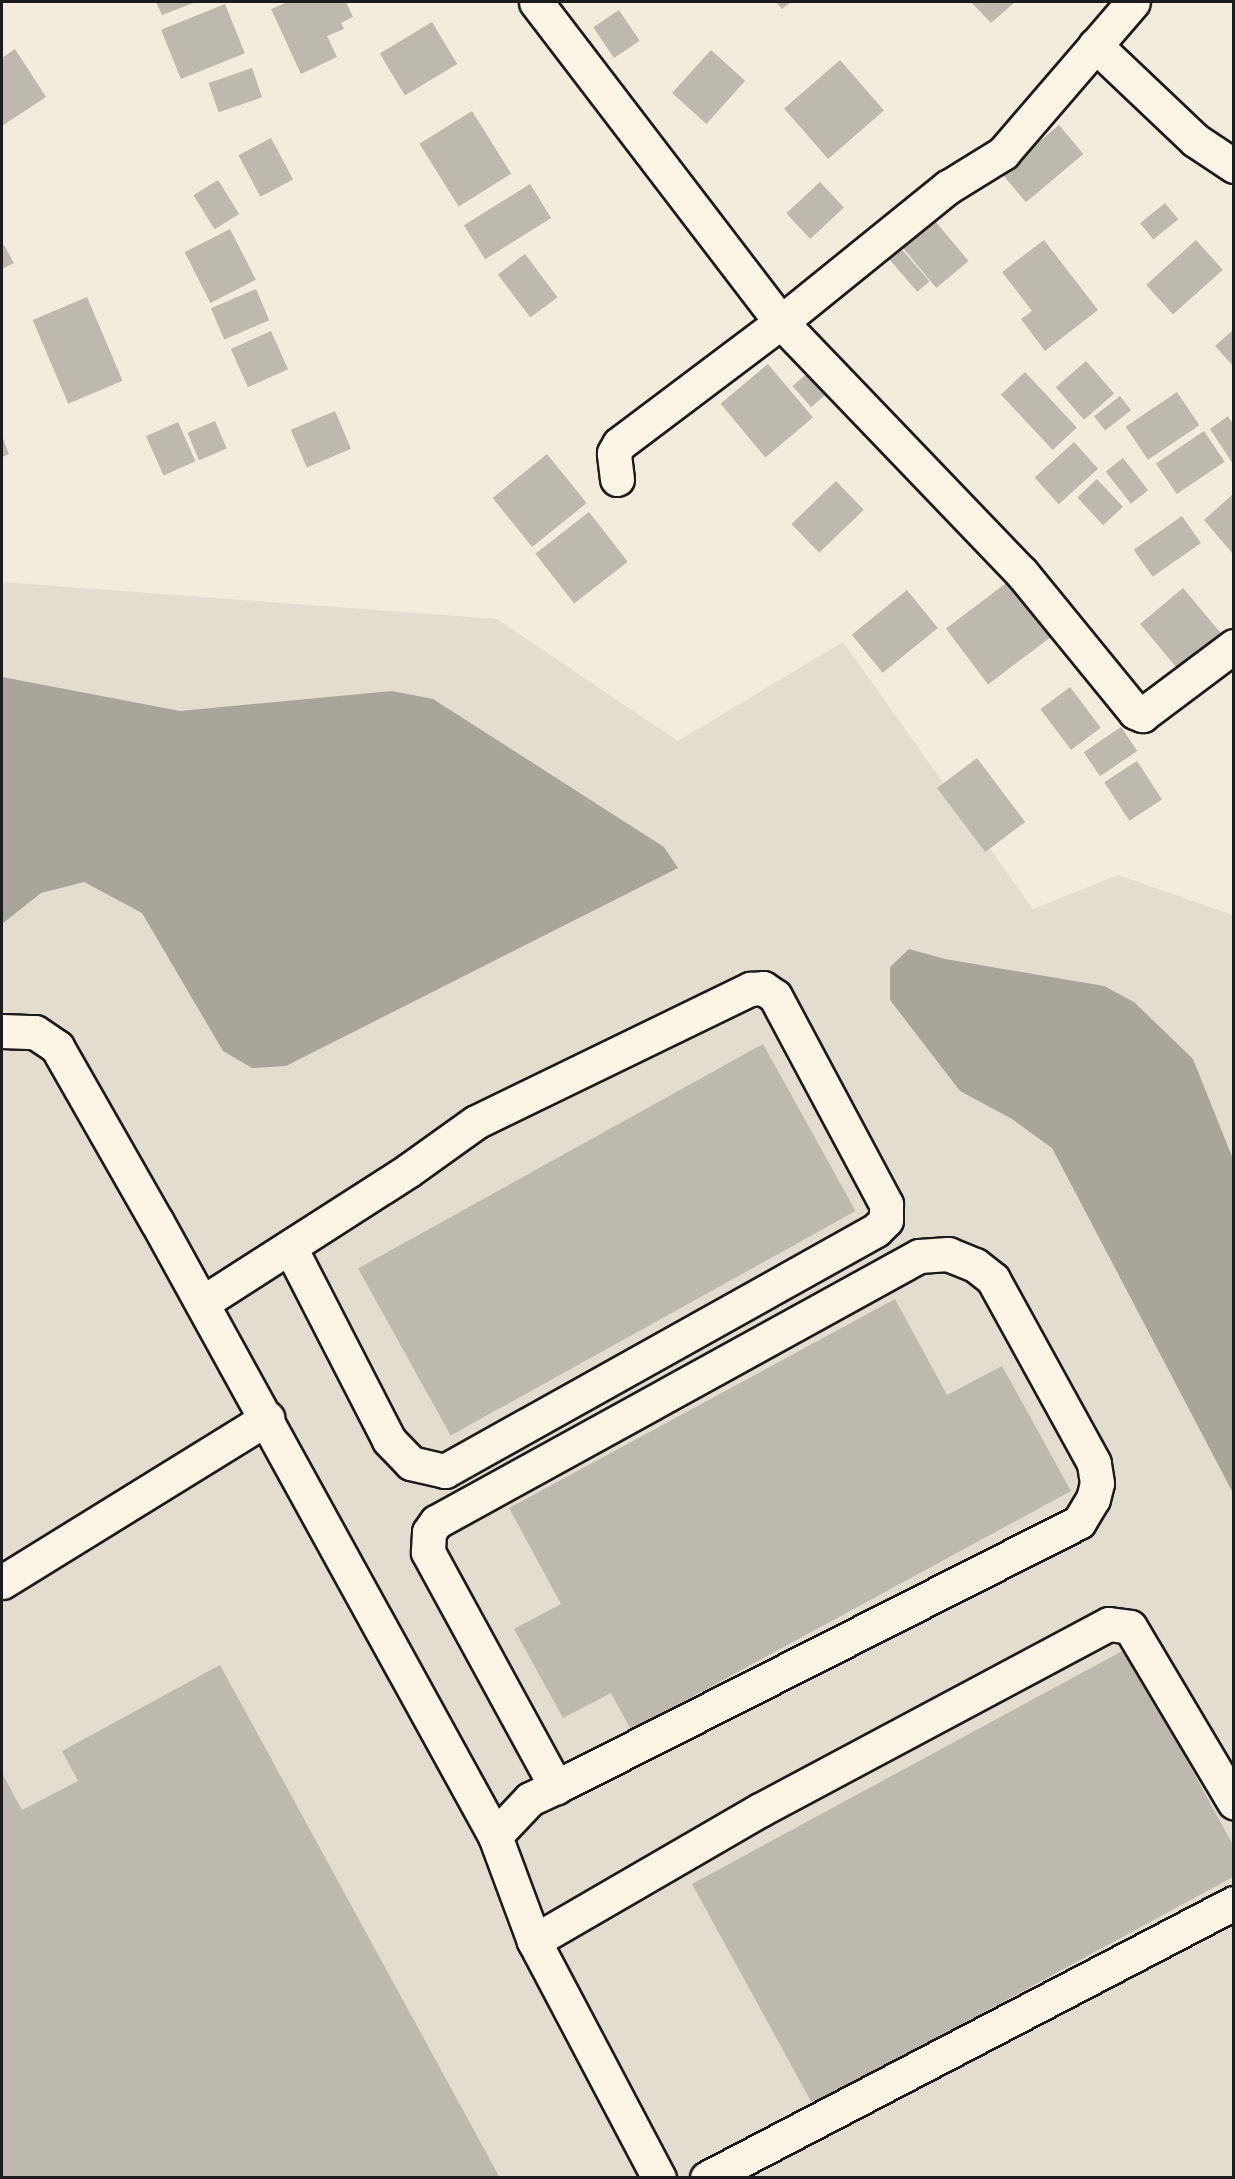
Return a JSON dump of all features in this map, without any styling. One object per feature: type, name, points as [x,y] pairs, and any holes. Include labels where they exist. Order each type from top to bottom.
[{"type":"street","points":[[536,2],[781,322],[1021,572],[1135,712],[1142,715],[1233,646]]},
{"type":"street","points":[[617,479],[614,453],[619,444],[781,322],[948,187],[1003,153],[1133,2]]},
{"type":"street","points":[[1095,45],[1195,140],[1233,166]]},
{"type":"street","points":[[202,1303],[476,1122],[750,988],[763,988],[775,996],[886,1204],[886,1220],[876,1230],[445,1471],[411,1462],[389,1440],[290,1247]]},
{"type":"street","points":[[2,1031],[20,1028],[35,1032],[57,1047],[268,1418],[495,1836],[534,1941],[659,2178]]},
{"type":"street","points":[[495,1836],[530,1799],[556,1787],[1079,1522],[1093,1499],[1098,1483],[1094,1463],[993,1279],[975,1265],[948,1254],[919,1256],[436,1522],[429,1532],[428,1552],[556,1787]]},
{"type":"street","points":[[2,1582],[268,1418]]},
{"type":"street","points":[[534,1941],[760,1810],[1109,1624],[1130,1627],[1233,1802]]},
{"type":"street","points":[[707,2178],[1233,1903]]},
{"type":"shaded area","points":[[2,582],[497,619],[678,741],[843,642],[1033,909],[1118,875],[1233,915],[1233,2177],[2,2177]]},
{"type":"shaded area","points":[[2,677],[180,711],[392,691],[433,699],[664,847],[678,868],[286,1066],[252,1068],[223,1051],[142,913],[84,882],[41,893],[2,924]]},
{"type":"shaded area","points":[[909,949],[945,959],[1104,986],[1134,1002],[1193,1059],[1233,1159],[1233,1493],[1052,1148],[1012,1119],[960,1091],[890,1000],[890,967]]},
{"type":"building","points":[[156,2],[196,2],[162,15]]},
{"type":"building","points":[[288,2],[346,2],[353,17],[341,23],[344,29],[327,36],[337,57],[301,74],[271,9]]},
{"type":"building","points":[[776,2],[791,2],[782,9]]},
{"type":"building","points":[[971,2],[1015,2],[991,23]]},
{"type":"building","points":[[225,4],[245,53],[181,79],[161,30]]},
{"type":"building","points":[[619,10],[640,41],[614,58],[593,27]]},
{"type":"building","points":[[432,22],[457,64],[405,95],[380,53]]},
{"type":"building","points":[[15,49],[46,97],[2,126],[2,58]]},
{"type":"building","points":[[711,50],[745,81],[706,124],[672,93]]},
{"type":"building","points":[[840,60],[884,111],[828,159],[784,109]]},
{"type":"building","points":[[252,68],[262,97],[219,112],[209,83]]},
{"type":"building","points":[[472,111],[511,174],[459,207],[419,144]]},
{"type":"building","points":[[1059,125],[1083,154],[1026,202],[1002,173]]},
{"type":"building","points":[[271,138],[293,179],[260,197],[238,155]]},
{"type":"building","points":[[218,180],[239,214],[215,229],[193,195]]},
{"type":"building","points":[[820,182],[844,208],[810,239],[786,213]]},
{"type":"building","points":[[530,184],[551,218],[485,259],[464,225]]},
{"type":"building","points":[[1165,203],[1178,219],[1153,239],[1140,223]]},
{"type":"building","points":[[930,215],[969,261],[936,288],[898,242]]},
{"type":"building","points":[[230,229],[256,280],[210,303],[185,252]]},
{"type":"building","points":[[1044,240],[1098,310],[1045,351],[1021,319],[1032,311],[1002,272]]},
{"type":"building","points":[[1196,240],[1223,270],[1173,315],[1146,285]]},
{"type":"building","points":[[4,245],[14,263],[2,269],[2,246]]},
{"type":"building","points":[[898,245],[929,281],[917,292],[886,255]]},
{"type":"building","points":[[525,254],[557,297],[530,318],[498,274]]},
{"type":"building","points":[[256,289],[269,320],[224,339],[211,308]]},
{"type":"building","points":[[87,297],[123,381],[68,404],[33,320]]},
{"type":"building","points":[[1233,330],[1233,366],[1215,346]]},
{"type":"building","points":[[271,331],[288,369],[248,387],[231,349]]},
{"type":"building","points":[[1086,361],[1114,393],[1084,420],[1056,387]]},
{"type":"building","points":[[768,364],[813,418],[766,457],[721,404]]},
{"type":"building","points":[[810,371],[828,392],[811,407],[793,386]]},
{"type":"building","points":[[1025,372],[1077,428],[1053,450],[1001,395]]},
{"type":"building","points":[[1177,392],[1199,425],[1148,460],[1126,427]]},
{"type":"building","points":[[1120,396],[1131,410],[1105,431],[1094,416]]},
{"type":"building","points":[[335,411],[351,449],[307,467],[291,430]]},
{"type":"building","points":[[1228,416],[1233,424],[1233,464],[1210,429]]},
{"type":"building","points":[[215,421],[227,449],[199,460],[187,433]]},
{"type":"building","points":[[178,422],[195,461],[164,476],[146,436]]},
{"type":"building","points":[[1204,431],[1225,462],[1177,494],[1156,463]]},
{"type":"building","points":[[2,436],[9,454],[2,457]]},
{"type":"building","points":[[1074,442],[1098,469],[1059,504],[1035,477]]},
{"type":"building","points":[[547,454],[587,503],[532,547],[493,498]]},
{"type":"building","points":[[1123,458],[1148,490],[1131,504],[1106,472]]},
{"type":"building","points":[[1097,479],[1123,507],[1103,525],[1077,497]]},
{"type":"building","points":[[836,481],[864,510],[819,553],[791,524]]},
{"type":"building","points":[[1233,494],[1233,554],[1204,520]]},
{"type":"building","points":[[589,512],[628,562],[574,604],[535,554]]},
{"type":"building","points":[[1182,516],[1201,543],[1153,577],[1134,550]]},
{"type":"building","points":[[1009,581],[1051,637],[988,684],[946,629]]},
{"type":"building","points":[[1183,588],[1222,634],[1179,670],[1140,624]]},
{"type":"building","points":[[907,590],[938,628],[883,673],[852,635]]},
{"type":"building","points":[[1070,687],[1101,728],[1071,750],[1040,709]]},
{"type":"building","points":[[1121,727],[1137,751],[1100,776],[1084,752]]},
{"type":"building","points":[[977,758],[1025,822],[985,852],[937,788]]},
{"type":"building","points":[[1137,761],[1162,800],[1129,821],[1104,782]]},
{"type":"building","points":[[763,1044],[856,1211],[451,1436],[358,1268]]},
{"type":"building","points":[[895,1299],[947,1395],[1002,1366],[1071,1491],[631,1730],[611,1693],[563,1718],[514,1629],[561,1604],[509,1508]]},
{"type":"building","points":[[1126,1649],[1233,1845],[1233,1877],[813,2105],[692,1884]]},
{"type":"building","points":[[220,1665],[500,2178],[2,2178],[2,1773],[22,1810],[78,1781],[62,1751]]}]
